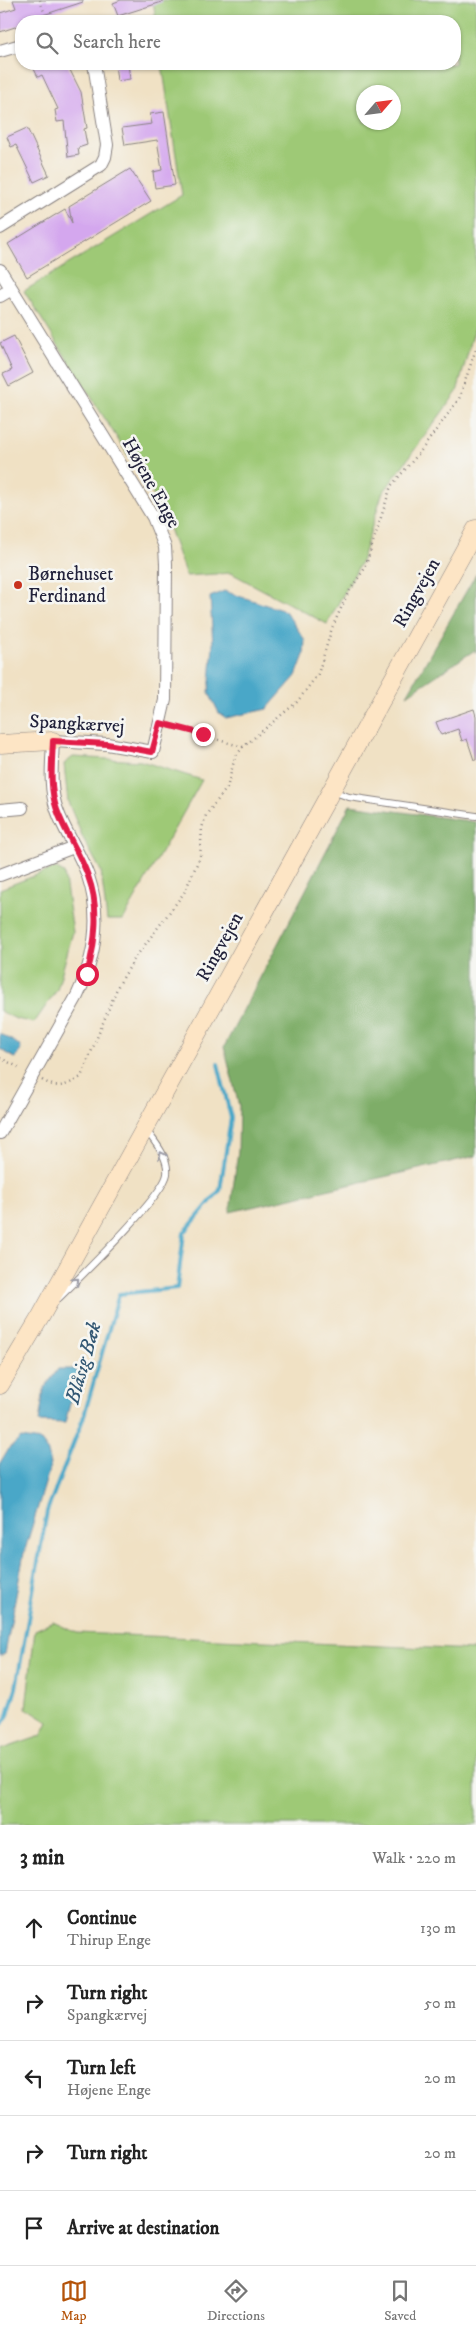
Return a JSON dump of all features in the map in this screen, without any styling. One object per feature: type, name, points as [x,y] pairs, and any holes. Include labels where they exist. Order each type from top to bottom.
[{"type":"main road","name":"Ringvejen","points":[[0,1385],[41,1316],[476,529]]},
{"type":"main road","name":"Spangkærvej","points":[[0,744],[53,741]]},
{"type":"street","points":[[0,51],[15,46]]},
{"type":"street","points":[[0,228],[101,165],[105,157],[107,145],[95,70]]},
{"type":"street","name":"Højene Enge","points":[[0,270],[161,533],[165,547],[166,564],[164,700],[152,752]]},
{"type":"street","points":[[0,296],[12,289]]},
{"type":"street","points":[[0,1133],[77,996],[87,974],[93,951],[96,928],[95,904],[88,876],[56,809],[52,779],[53,741]]},
{"type":"street","name":"Spangkærvej","points":[[53,741],[107,744],[152,752]]},
{"type":"street","points":[[0,810],[22,808]]},
{"type":"street","points":[[0,875],[74,847]]},
{"type":"lane","points":[[332,791],[349,797],[476,816]]},
{"type":"lane","points":[[41,1316],[91,1267],[160,1191],[167,1174],[165,1160],[144,1127]]},
{"type":"path","points":[[40,0],[45,15]]},
{"type":"path","points":[[0,1058],[54,1087],[68,1085],[81,1077],[118,986],[135,958],[184,893],[200,857],[202,828],[206,815],[226,788],[235,758],[243,747],[297,702],[318,674],[332,628],[348,593],[365,568],[391,486],[420,452],[459,400],[476,349]]},
{"type":"path","points":[[160,723],[243,747]]},
{"type":"green space","points":[[153,0],[476,0],[476,324],[457,392],[382,494],[361,562],[327,624],[231,573],[186,576],[162,509],[24,291],[182,195],[163,70],[461,70],[461,15],[155,15]]},
{"type":"green space","points":[[476,574],[476,653],[475,650],[407,695]]},
{"type":"green space","points":[[73,757],[141,761],[202,780],[123,920],[107,920],[101,871],[83,838],[68,802],[64,764]]},
{"type":"green space","points":[[350,805],[476,822],[476,1156],[230,1212],[238,1151],[239,1106],[224,1047]]},
{"type":"green space","points":[[55,868],[64,873],[73,932],[57,990],[34,1023],[16,1019],[0,1011],[0,889]]},
{"type":"green space","points":[[53,1622],[77,1633],[476,1650],[476,1825],[0,1825],[0,1750],[41,1736],[48,1722],[26,1708],[35,1630]]},
{"type":"water","points":[[224,591],[285,611],[305,640],[304,655],[296,676],[267,709],[226,718],[219,713],[209,693],[213,645],[210,597]]},
{"type":"water","points":[[0,1033],[19,1045],[21,1050],[15,1058],[0,1049]]},
{"type":"water","points":[[58,1369],[75,1369],[78,1373],[65,1423],[39,1422],[44,1389]]},
{"type":"water","points":[[21,1438],[41,1441],[47,1449],[51,1464],[24,1553],[5,1654],[0,1656],[0,1463],[7,1451]]},
{"type":"building","points":[[13,0],[83,0],[83,2],[43,15],[15,15],[15,27],[0,32],[0,13],[16,8]]},
{"type":"building","points":[[121,0],[162,0],[162,2],[121,15],[118,15],[113,3]]},
{"type":"building","points":[[34,70],[70,70],[81,92],[87,128],[84,129],[87,145],[78,148],[79,155],[68,157],[64,121],[57,122],[55,110],[58,109],[42,75],[38,77]]},
{"type":"building","points":[[116,70],[129,70],[130,79],[117,81]]},
{"type":"building","points":[[164,112],[175,185],[155,188],[153,172],[162,170],[157,140],[125,145],[122,128],[152,124],[150,114]]},
{"type":"building","points":[[27,128],[49,175],[34,182],[16,145],[11,147],[7,137]]},
{"type":"building","points":[[130,169],[151,201],[27,277],[8,244],[65,209],[72,223],[69,206]]},
{"type":"building","points":[[14,336],[33,373],[9,386],[3,374],[12,370],[0,343]]},
{"type":"building","points":[[474,709],[476,716],[476,760],[474,760],[467,739],[462,741],[458,729],[441,735],[436,722]]},
{"type":"waterway","name":"Blåsig Bæk","points":[[0,1727],[8,1715],[16,1688],[47,1511],[83,1419],[119,1294],[177,1288],[184,1233],[220,1190],[231,1118],[218,1064]]},
{"type":"place","name":"Børnehuset Ferdinand","points":[[18,585]]},
{"type":"route","points":[[87,974],[96,928],[95,904],[88,876],[56,809],[52,779],[53,741],[107,744],[152,752],[160,723],[203,734]]}]
